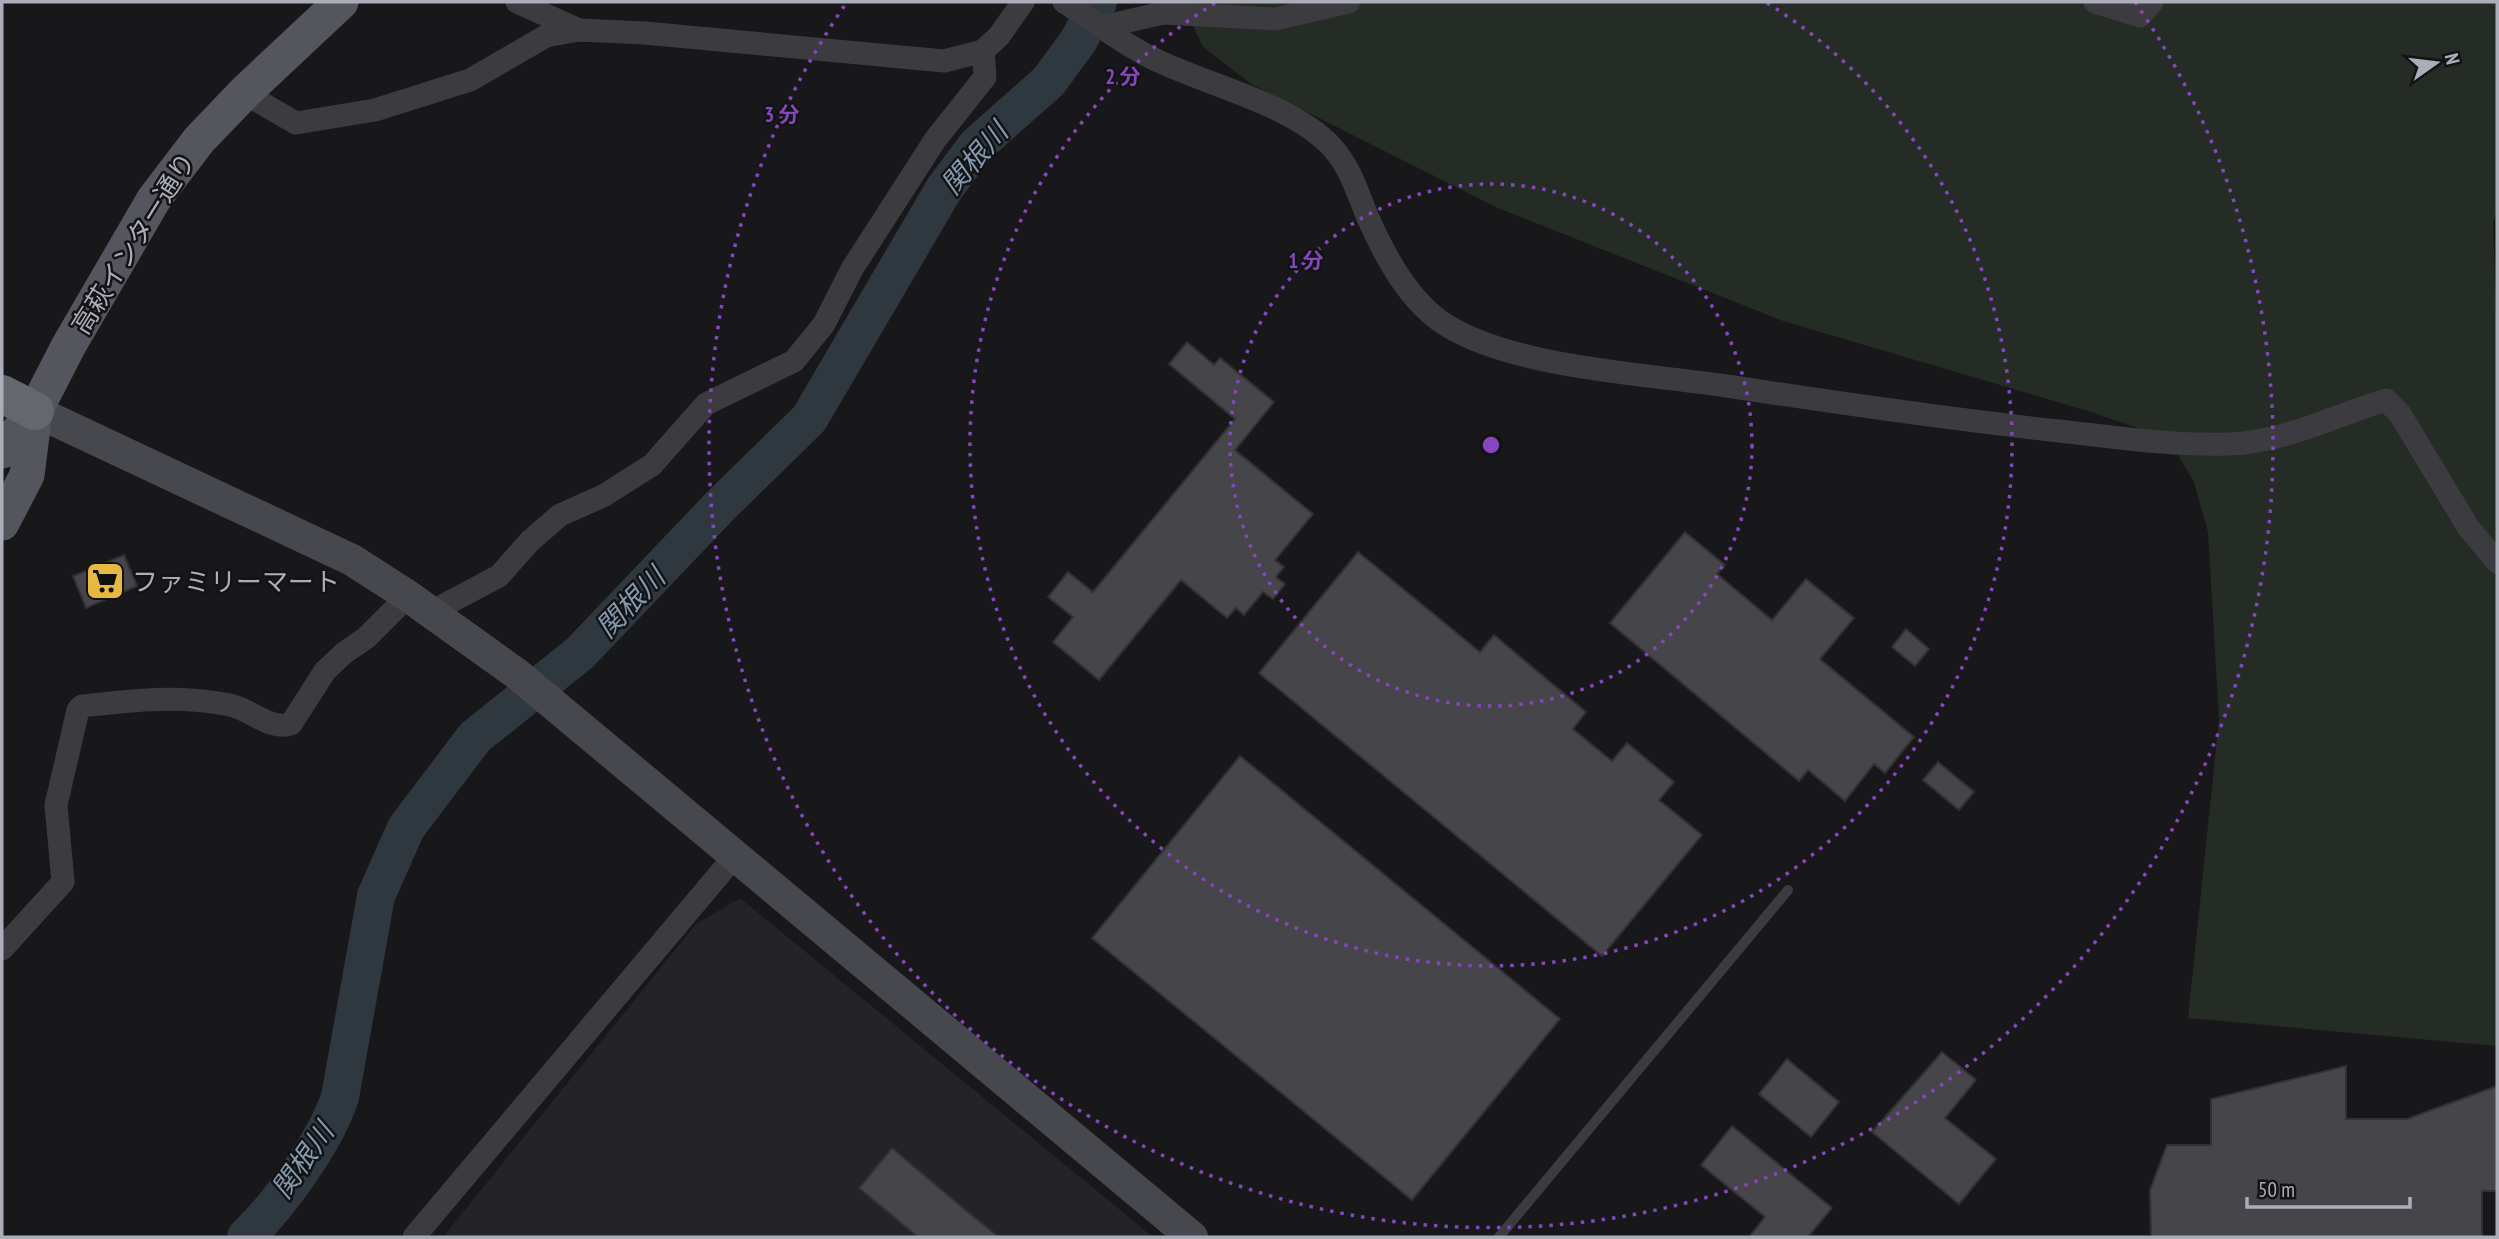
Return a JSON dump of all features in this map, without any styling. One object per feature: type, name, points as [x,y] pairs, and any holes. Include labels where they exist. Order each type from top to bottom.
[{"type":"main road","name":"高萩インター通り","points":[[2,452],[18,403],[69,345],[154,199],[199,140],[244,93],[341,2]]},
{"type":"main road","name":"高萩インター通り","points":[[2,523],[27,475],[18,403]]},
{"type":"street","points":[[517,2],[579,30]]},
{"type":"street","points":[[244,93],[296,123],[375,110],[470,80],[546,36],[579,30],[645,33],[944,61],[983,51],[999,36],[1023,2]]},
{"type":"street","points":[[1064,2],[1150,58],[1226,86],[1297,122],[1329,143],[1351,172],[1389,260],[1417,299],[1442,322],[1473,340],[1511,353],[1642,374],[1947,419],[2164,443],[2234,445],[2309,428],[2386,400],[2400,414],[2468,527],[2497,562]]},
{"type":"street","points":[[1102,27],[1163,13],[1275,19],[1349,2]]},
{"type":"street","points":[[2095,2],[2140,16],[2152,2]]},
{"type":"street","points":[[2,949],[63,882],[56,805],[78,710],[82,706],[161,697],[231,705],[272,724],[291,724],[326,671],[344,653],[420,604],[499,576],[530,541],[560,515],[603,496],[652,465],[706,404],[794,361],[824,324],[852,269],[935,141],[985,77],[983,51]]},
{"type":"street","points":[[18,403],[352,560],[420,604],[517,674],[733,857],[1192,1237]]},
{"type":"street","points":[[414,1237],[733,857]]},
{"type":"lane","points":[[1499,1237],[1788,890]]},
{"type":"shaded area","points":[[1182,2],[2497,2],[2497,212],[2493,222],[2497,344],[2497,1046],[2188,1018],[2219,719],[2208,532],[2194,482],[2174,449],[2146,431],[2088,411],[1783,321],[1498,208],[1251,84],[1203,47]]},
{"type":"shaded area","points":[[740,898],[1153,1237],[443,1237],[696,924]]},
{"type":"building","points":[[1187,342],[1214,365],[1220,358],[1274,402],[1235,450],[1313,514],[1275,560],[1284,567],[1276,577],[1285,584],[1273,599],[1263,592],[1244,615],[1236,608],[1227,618],[1181,580],[1099,680],[1053,642],[1073,617],[1048,597],[1068,572],[1093,592],[1235,419],[1169,364]]},
{"type":"building","points":[[1685,532],[1725,565],[1717,574],[1772,620],[1806,579],[1854,618],[1820,659],[1914,737],[1885,773],[1874,764],[1845,801],[1808,770],[1799,781],[1610,623]]},
{"type":"building","points":[[1358,552],[1480,652],[1494,635],[1586,712],[1573,729],[1612,761],[1627,743],[1674,782],[1659,800],[1702,835],[1602,956],[1259,673]]},
{"type":"building","name":"ファミリーマート","points":[[124,555],[137,586],[86,608],[73,576]]},
{"type":"building","points":[[1906,629],[1929,649],[1915,666],[1892,647]]},
{"type":"building","points":[[1240,756],[1560,1019],[1412,1200],[1092,938]]},
{"type":"building","points":[[1938,762],[1974,792],[1959,810],[1923,780]]},
{"type":"building","points":[[1942,1052],[1976,1080],[1945,1118],[1996,1159],[1959,1204],[1872,1132]]},
{"type":"building","points":[[1787,1059],[1839,1102],[1811,1137],[1759,1094]]},
{"type":"building","points":[[2346,1066],[2346,1119],[2407,1119],[2497,1086],[2497,1191],[2482,1191],[2482,1237],[2151,1237],[2150,1190],[2167,1145],[2211,1145],[2211,1099]]},
{"type":"building","points":[[1732,1126],[1832,1208],[1808,1237],[1749,1237],[1765,1217],[1701,1165]]},
{"type":"building","points":[[892,1148],[999,1237],[918,1237],[859,1188]]},
{"type":"waterway","name":"関根川","points":[[246,1237],[273,1208],[300,1172],[333,1115],[340,1097],[376,896],[406,828],[475,737],[580,653],[721,505],[809,419],[944,189],[977,145],[1049,81],[1079,40],[1098,2]]},
{"type":"place","name":"ファミリーマート","points":[[105,581]]}]
